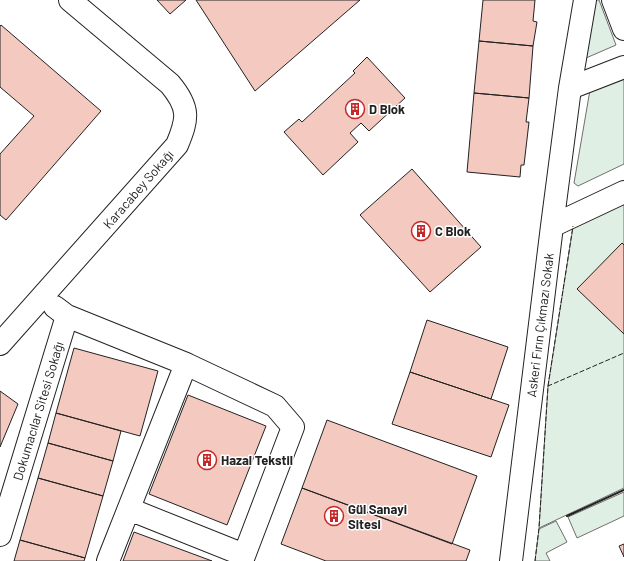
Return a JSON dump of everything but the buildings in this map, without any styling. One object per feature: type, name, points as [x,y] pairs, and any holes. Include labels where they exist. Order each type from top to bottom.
[{"type":"street","name":"Karacabey Sokağı","points":[[0,344],[177,145],[186,121],[182,100],[170,84],[70,0]]},
{"type":"street","name":"Askeri Fırın Çıkmazı Sokak","points":[[512,561],[552,226],[570,88],[585,0]]},
{"type":"street","points":[[613,0],[624,29]]},
{"type":"street","points":[[570,88],[624,66]]},
{"type":"street","points":[[552,226],[624,192]]},
{"type":"street","points":[[42,297],[67,316],[186,364],[275,406],[293,427],[243,558],[129,509]]},
{"type":"street","name":"Dokumacılar Sitesi Sokağı","points":[[0,536],[67,316]]},
{"type":"street","points":[[108,561],[186,364]]},
{"type":"green space","points":[[593,0],[599,0],[616,45],[586,58]]},
{"type":"green space","points":[[624,74],[624,164],[578,186],[574,183],[590,90]]},
{"type":"green space","points":[[624,202],[624,488],[539,528],[548,386],[573,227]]},
{"type":"green space","points":[[624,492],[624,516],[577,538],[568,517]]},
{"type":"green space","points":[[556,521],[567,542],[546,553],[550,561],[535,561],[539,529]]},
{"type":"fence","points":[[548,386],[573,226]]},
{"type":"fence","points":[[535,561],[539,528],[548,386],[624,353]]},
{"type":"wall","points":[[567,516],[624,490]]},
{"type":"place","name":"D Blok","points":[[355,109]]},
{"type":"place","name":"C Blok","points":[[421,231]]},
{"type":"place","name":"Hazal Tekstil","points":[[207,460]]},
{"type":"place","name":"Gül Sanayi Sitesi","points":[[334,516]]}]
